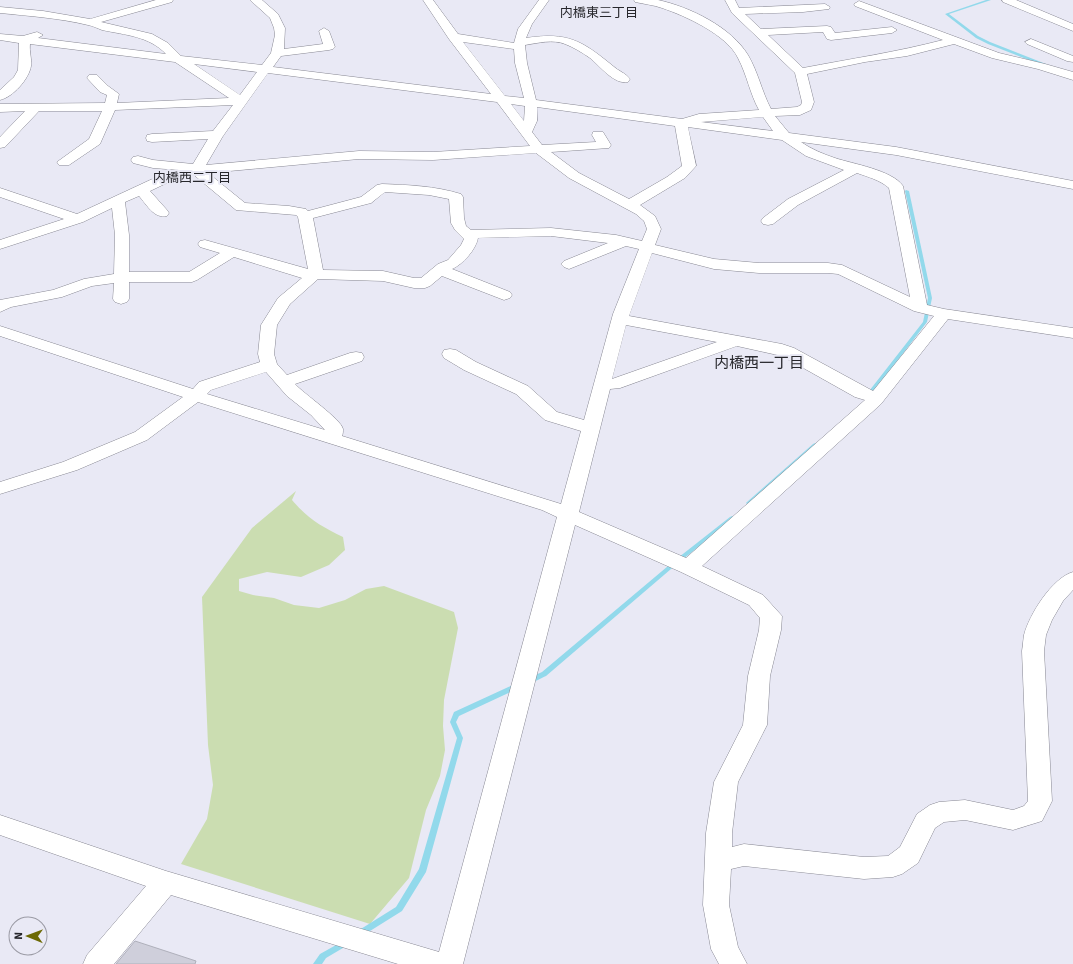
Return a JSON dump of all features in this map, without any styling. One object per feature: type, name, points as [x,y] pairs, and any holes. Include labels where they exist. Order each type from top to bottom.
[{"type":"street","points":[[63,29],[168,0]]},
{"type":"street","points":[[0,246],[78,219],[166,178],[196,169],[217,135],[277,53],[281,38],[280,26],[273,13],[256,0]]},
{"type":"street","points":[[428,0],[454,37],[538,148],[549,159],[570,174],[641,211],[650,218],[654,229],[620,319],[449,964]]},
{"type":"street","points":[[526,132],[531,124],[531,102],[522,64],[520,44],[528,22],[544,0]]},
{"type":"street","points":[[639,0],[677,9],[703,21],[735,45],[743,56],[765,114],[784,136],[806,152],[822,159],[890,181],[896,186],[920,308]]},
{"type":"street","points":[[682,123],[699,118],[800,111],[807,107],[808,102],[801,72],[736,11],[730,0]]},
{"type":"street","points":[[1008,0],[1073,28]]},
{"type":"street","points":[[859,4],[996,56],[1041,66],[1073,76]]},
{"type":"street","points":[[736,11],[783,9],[799,10],[824,7]]},
{"type":"street","points":[[0,10],[43,14],[91,22],[101,26],[148,36],[164,45],[177,58],[242,101]]},
{"type":"street","points":[[760,32],[827,29],[831,37],[892,30]]},
{"type":"street","points":[[277,53],[328,47],[324,31]]},
{"type":"street","points":[[0,96],[24,74],[26,66],[23,44],[26,39],[49,32]]},
{"type":"street","points":[[0,37],[501,98],[896,151],[1073,185]]},
{"type":"street","points":[[454,37],[520,44],[549,38],[568,41],[594,56],[624,80]]},
{"type":"street","points":[[801,72],[865,59],[907,53],[956,40]]},
{"type":"street","points":[[1031,42],[1072,59]]},
{"type":"street","points":[[1041,66],[1072,59]]},
{"type":"street","points":[[64,162],[95,141],[110,107],[113,94],[104,89],[93,78]]},
{"type":"street","points":[[0,108],[110,107],[242,101]]},
{"type":"street","points":[[165,119],[168,104]]},
{"type":"street","points":[[0,144],[35,108]]},
{"type":"street","points":[[630,204],[688,170],[689,166],[681,129],[682,123]]},
{"type":"street","points":[[152,138],[217,135]]},
{"type":"street","points":[[138,160],[153,164],[196,169],[359,155],[433,156],[538,148],[604,145],[598,135]]},
{"type":"street","points":[[196,169],[241,207],[288,210],[301,212],[305,216],[316,268],[315,274],[284,301],[269,325],[266,354],[269,365],[293,392],[316,411],[334,429],[333,439]]},
{"type":"street","points":[[768,221],[793,202],[854,169]]},
{"type":"street","points":[[305,216],[366,200],[382,188],[422,191],[456,197],[458,226],[462,231],[468,234],[551,232],[647,246],[714,264],[759,268],[828,268],[842,270],[920,308],[944,314],[1073,333]]},
{"type":"street","points":[[137,191],[144,193],[162,213]]},
{"type":"street","points":[[0,192],[78,219]]},
{"type":"street","points":[[114,202],[119,204],[121,221],[121,299]]},
{"type":"street","points":[[205,244],[305,274],[383,276],[425,283],[441,270],[453,263],[468,246],[470,239],[468,234]]},
{"type":"street","points":[[570,264],[625,242]]},
{"type":"street","points":[[0,306],[6,303],[56,294],[89,282],[122,278],[192,277],[232,252]]},
{"type":"street","points":[[441,270],[504,295]]},
{"type":"street","points":[[688,566],[876,398],[944,314]]},
{"type":"street","points":[[620,319],[768,346],[788,352],[861,394],[876,398]]},
{"type":"street","points":[[0,331],[196,396],[550,506],[688,566],[756,600],[771,616],[770,630],[759,676],[755,725],[726,782],[719,833],[716,905],[725,949],[733,964]]},
{"type":"street","points":[[604,383],[614,384],[732,342],[733,340]]},
{"type":"street","points":[[450,354],[470,366],[522,390],[551,416],[592,428]]},
{"type":"street","points":[[284,382],[356,357]]},
{"type":"street","points":[[0,488],[70,466],[141,436],[196,396],[205,386],[269,365]]},
{"type":"street","points":[[719,861],[744,855],[864,868],[893,866],[909,855],[926,821],[938,812],[965,810],[1013,820],[1033,814],[1040,801],[1033,651],[1035,634],[1045,614],[1064,585],[1073,579]]},
{"type":"street","points":[[0,825],[166,882],[438,964]]},
{"type":"street","points":[[97,964],[166,882]]},
{"type":"green space","points":[[296,491],[292,500],[304,513],[316,522],[343,537],[345,550],[329,565],[301,577],[267,572],[239,579],[239,591],[274,598],[294,605],[319,608],[345,600],[366,589],[384,586],[454,612],[458,628],[444,700],[443,726],[445,750],[440,776],[426,810],[409,878],[370,924],[181,864],[207,819],[213,785],[208,745],[202,597],[252,528]]},
{"type":"building","points":[[135,941],[196,961],[195,964],[116,964]]},
{"type":"waterway","points":[[989,0],[947,14],[977,37],[1045,65]]},
{"type":"waterway","points":[[868,396],[925,322],[930,298],[907,191]]},
{"type":"waterway","points":[[749,503],[815,445]]},
{"type":"waterway","points":[[531,680],[544,674],[676,562],[732,518]]},
{"type":"waterway","points":[[359,934],[399,909],[423,870],[460,738],[453,722],[456,714],[517,686]]},
{"type":"waterway","points":[[317,964],[323,956],[345,943]]},
{"type":"district","name":"内橋東三丁目","points":[[599,12]]},
{"type":"district","name":"内橋西二丁目","points":[[192,177]]},
{"type":"district","name":"内橋西一丁目","points":[[759,363]]}]
